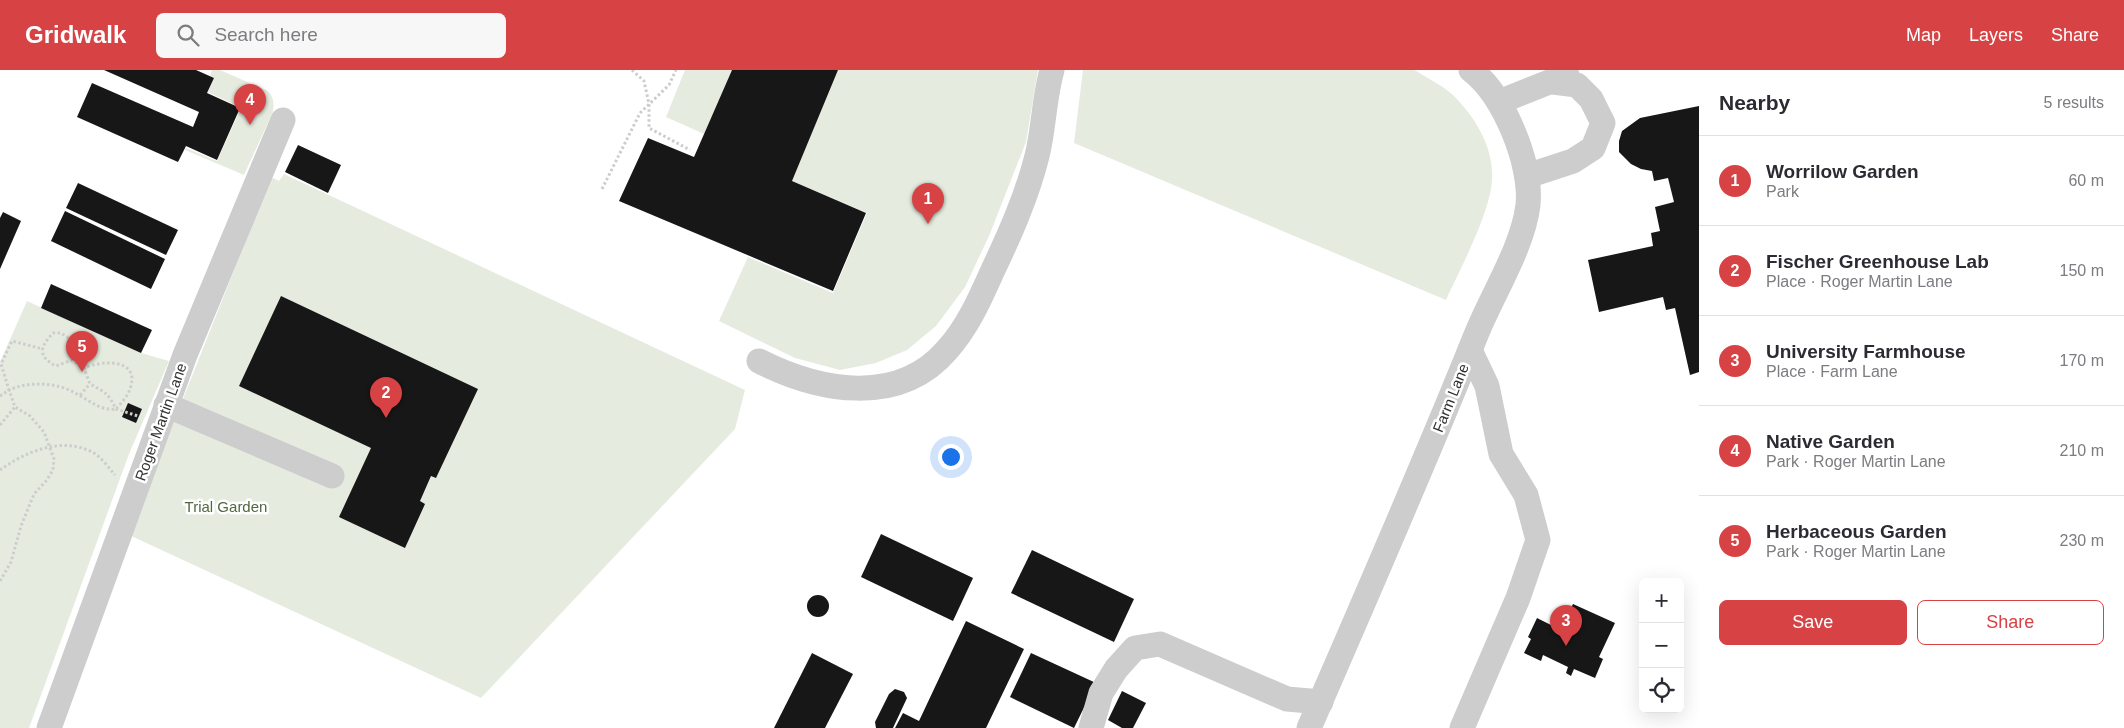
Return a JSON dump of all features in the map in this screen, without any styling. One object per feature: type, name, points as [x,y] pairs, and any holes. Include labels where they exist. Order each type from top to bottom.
[{"type":"street","points":[[759,361],[808,381],[832,387],[853,388],[870,388],[912,378],[935,363],[948,349],[976,306],[1005,244],[1028,188],[1038,153],[1052,70]]},
{"type":"street","name":"Farm Lane","points":[[1309,728],[1418,480],[1470,350],[1523,230],[1528,204],[1527,176],[1515,136],[1499,102],[1471,70]]},
{"type":"street","points":[[1499,102],[1553,82],[1578,70]]},
{"type":"street","points":[[1527,176],[1573,162],[1593,148],[1603,123],[1591,99],[1577,85],[1553,82]]},
{"type":"street","name":"Roger Martin Lane","points":[[50,728],[185,355],[283,120]]},
{"type":"street","points":[[1462,728],[1518,598],[1538,540],[1526,495],[1501,454],[1487,386],[1470,350]]},
{"type":"street","points":[[163,415],[332,476]]},
{"type":"street","points":[[1091,728],[1101,693],[1116,669],[1135,648],[1160,644],[1287,699],[1320,702]]},
{"type":"path","points":[[632,70],[644,81],[649,104],[649,128],[690,150]]},
{"type":"path","points":[[602,189],[640,114],[669,85],[676,70]]},
{"type":"path","points":[[53,333],[61,333],[73,341],[75,350],[72,360],[66,364],[56,366],[46,361],[42,349],[43,343],[53,333]]},
{"type":"path","points":[[0,582],[11,562],[21,526],[34,494],[53,470],[54,459],[44,432],[30,416],[15,407],[1,364],[12,341],[42,349]]},
{"type":"path","points":[[72,360],[84,368],[90,384],[104,390],[110,396],[116,409]]},
{"type":"path","points":[[84,368],[92,364],[105,363],[118,363],[126,367],[131,376],[131,389],[116,409]]},
{"type":"path","points":[[0,396],[23,384],[45,384],[80,395],[92,404],[108,410],[116,409],[163,415]]},
{"type":"path","points":[[80,395],[90,384]]},
{"type":"path","points":[[0,425],[15,407]]},
{"type":"path","points":[[0,470],[29,452],[50,447],[73,446],[91,451],[115,475]]},
{"type":"green space","points":[[212,70],[220,70],[268,91],[273,99],[272,114],[244,175],[185,150],[186,148],[217,161],[241,108],[208,92],[214,78],[210,76]]},
{"type":"green space","points":[[685,70],[732,70],[704,134],[666,117]]},
{"type":"green space","points":[[838,70],[1038,70],[1026,142],[989,236],[965,287],[936,326],[907,350],[876,363],[840,370],[795,358],[719,321],[748,257],[833,293],[867,213],[792,181]]},
{"type":"green space","points":[[1083,70],[1414,70],[1440,86],[1453,95],[1476,123],[1490,155],[1492,167],[1490,192],[1481,224],[1446,300],[1074,143]]},
{"type":"green space","name":"Trial Garden","points":[[284,174],[745,390],[735,429],[481,698],[129,535],[271,177],[279,181]]},
{"type":"green space","points":[[27,301],[141,353],[169,361],[129,454],[29,728],[0,728],[0,362]]},
{"type":"building","points":[[104,70],[196,70],[214,78],[207,93],[240,108],[217,160],[186,146],[178,162],[77,117],[92,83],[193,127],[199,112]]},
{"type":"building","points":[[732,70],[838,70],[792,181],[866,213],[833,291],[619,201],[648,138],[694,157]]},
{"type":"building","points":[[1699,106],[1699,372],[1690,375],[1675,308],[1666,310],[1663,297],[1599,312],[1588,260],[1653,246],[1651,233],[1660,231],[1655,207],[1674,202],[1668,178],[1654,181],[1652,171],[1641,169],[1631,164],[1619,152],[1619,141],[1622,131],[1640,118]]},
{"type":"building","points":[[298,145],[341,165],[328,193],[285,172]]},
{"type":"building","points":[[78,183],[178,230],[166,255],[66,208]]},
{"type":"building","points":[[65,211],[165,259],[151,289],[51,241]]},
{"type":"building","points":[[3,212],[21,221],[0,269],[0,218]]},
{"type":"building","points":[[51,284],[152,330],[141,353],[41,308]]},
{"type":"building","points":[[281,296],[478,389],[436,478],[431,476],[420,501],[425,504],[405,548],[339,517],[371,448],[239,386]]},
{"type":"building","points":[[128,403],[142,409],[136,423],[122,417]]},
{"type":"building","points":[[881,534],[973,578],[953,621],[861,577]]},
{"type":"building","points":[[1032,550],[1134,599],[1114,642],[1011,593]]},
{"type":"building","points":[[818,595],[826,598],[829,606],[826,614],[818,617],[810,614],[807,606],[810,598]]},
{"type":"building","points":[[1573,604],[1615,623],[1599,657],[1603,659],[1595,678],[1574,669],[1571,676],[1566,673],[1568,667],[1543,655],[1541,661],[1524,653],[1531,639],[1528,637],[1537,618],[1557,628],[1567,606],[1571,608]]},
{"type":"building","points":[[966,621],[1024,649],[986,728],[895,728],[903,713],[919,721]]},
{"type":"building","points":[[812,653],[853,674],[825,728],[774,728]]},
{"type":"building","points":[[1031,653],[1096,683],[1074,728],[1010,697]]},
{"type":"building","points":[[895,689],[904,692],[907,698],[893,728],[876,728],[875,722],[889,694]]},
{"type":"building","points":[[1122,691],[1146,703],[1133,728],[1122,728],[1108,720]]},
{"type":"place","name":"Native Garden","points":[[250,125]]},
{"type":"place","name":"Worrilow Garden","points":[[928,224]]},
{"type":"place","name":"Herbaceous Garden","points":[[82,372]]},
{"type":"place","name":"Fischer Greenhouse Lab","points":[[386,418]]},
{"type":"place","name":"University Farmhouse","points":[[1566,646]]}]
